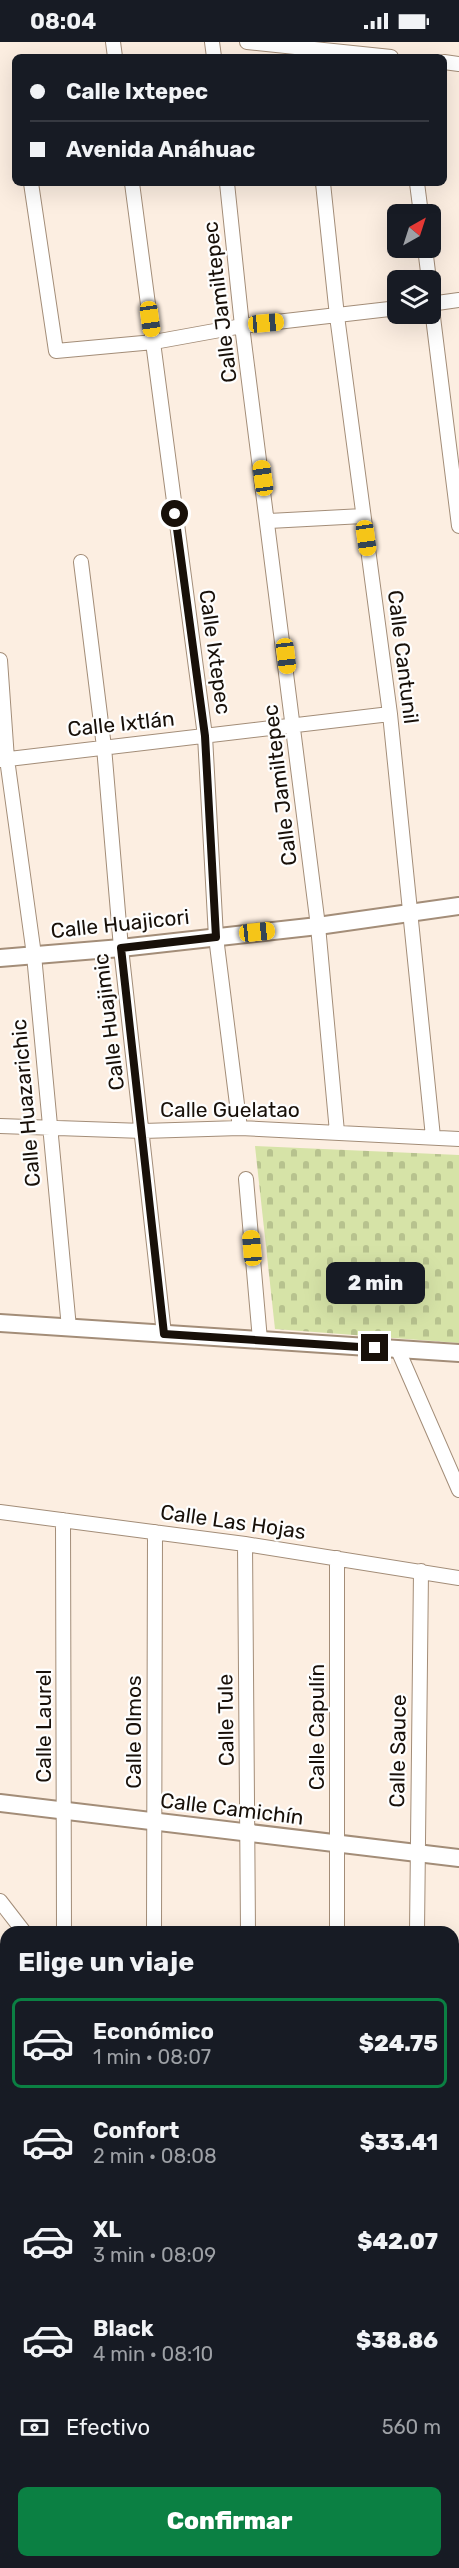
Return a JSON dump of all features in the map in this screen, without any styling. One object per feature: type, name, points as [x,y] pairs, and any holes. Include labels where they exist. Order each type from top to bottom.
[{"type":"street","points":[[247,42],[364,54]]},
{"type":"street","points":[[31,186],[56,351],[154,342],[242,326],[387,309]]},
{"type":"street","name":"Calle Ixtepec","points":[[132,186],[205,736],[216,937],[240,1128]]},
{"type":"street","name":"Calle Jamiltepec","points":[[227,186],[242,326],[269,521],[318,926],[337,1132]]},
{"type":"street","name":"Calle Cantunil","points":[[323,186],[337,316],[390,714],[433,1137]]},
{"type":"street","points":[[417,186],[420,204]]},
{"type":"street","points":[[441,300],[459,300]]},
{"type":"street","points":[[434,324],[459,526]]},
{"type":"street","points":[[269,521],[363,516]]},
{"type":"street","name":"Calle Huajimic","points":[[81,562],[104,747],[121,948],[164,1334]]},
{"type":"street","name":"Calle Huazarichic","points":[[0,660],[4,759],[34,955],[69,1328]]},
{"type":"street","name":"Calle Ixtlán","points":[[4,759],[205,736],[294,723],[390,714]]},
{"type":"street","name":"Calle Huajicori","points":[[0,958],[121,948],[318,926],[410,911],[459,906]]},
{"type":"street","name":"Calle Guelatao","points":[[0,1126],[143,1131],[240,1128],[459,1139]]},
{"type":"street","points":[[246,1179],[260,1340]]},
{"type":"street","points":[[0,1323],[459,1353]]},
{"type":"street","points":[[398,1350],[459,1490]]},
{"type":"street","name":"Calle Las Hojas","points":[[0,1512],[244,1544],[459,1578]]},
{"type":"street","name":"Calle Laurel","points":[[63,1520],[64,1926]]},
{"type":"street","name":"Calle Olmos","points":[[154,1926],[155,1532]]},
{"type":"street","name":"Calle Tule","points":[[244,1544],[249,1833],[248,1926]]},
{"type":"street","name":"Calle Capulín","points":[[337,1558],[337,1926]]},
{"type":"street","name":"Calle Sauce","points":[[417,1926],[421,1571]]},
{"type":"street","name":"Calle Camichín","points":[[0,1803],[65,1813],[459,1858]]},
{"type":"street","points":[[0,1901],[19,1926]]},
{"type":"green space","points":[[255,1146],[459,1155],[459,1343],[275,1329]]},
{"type":"route","points":[[175,514],[205,736],[216,937],[121,948],[164,1334],[375,1348]]}]
